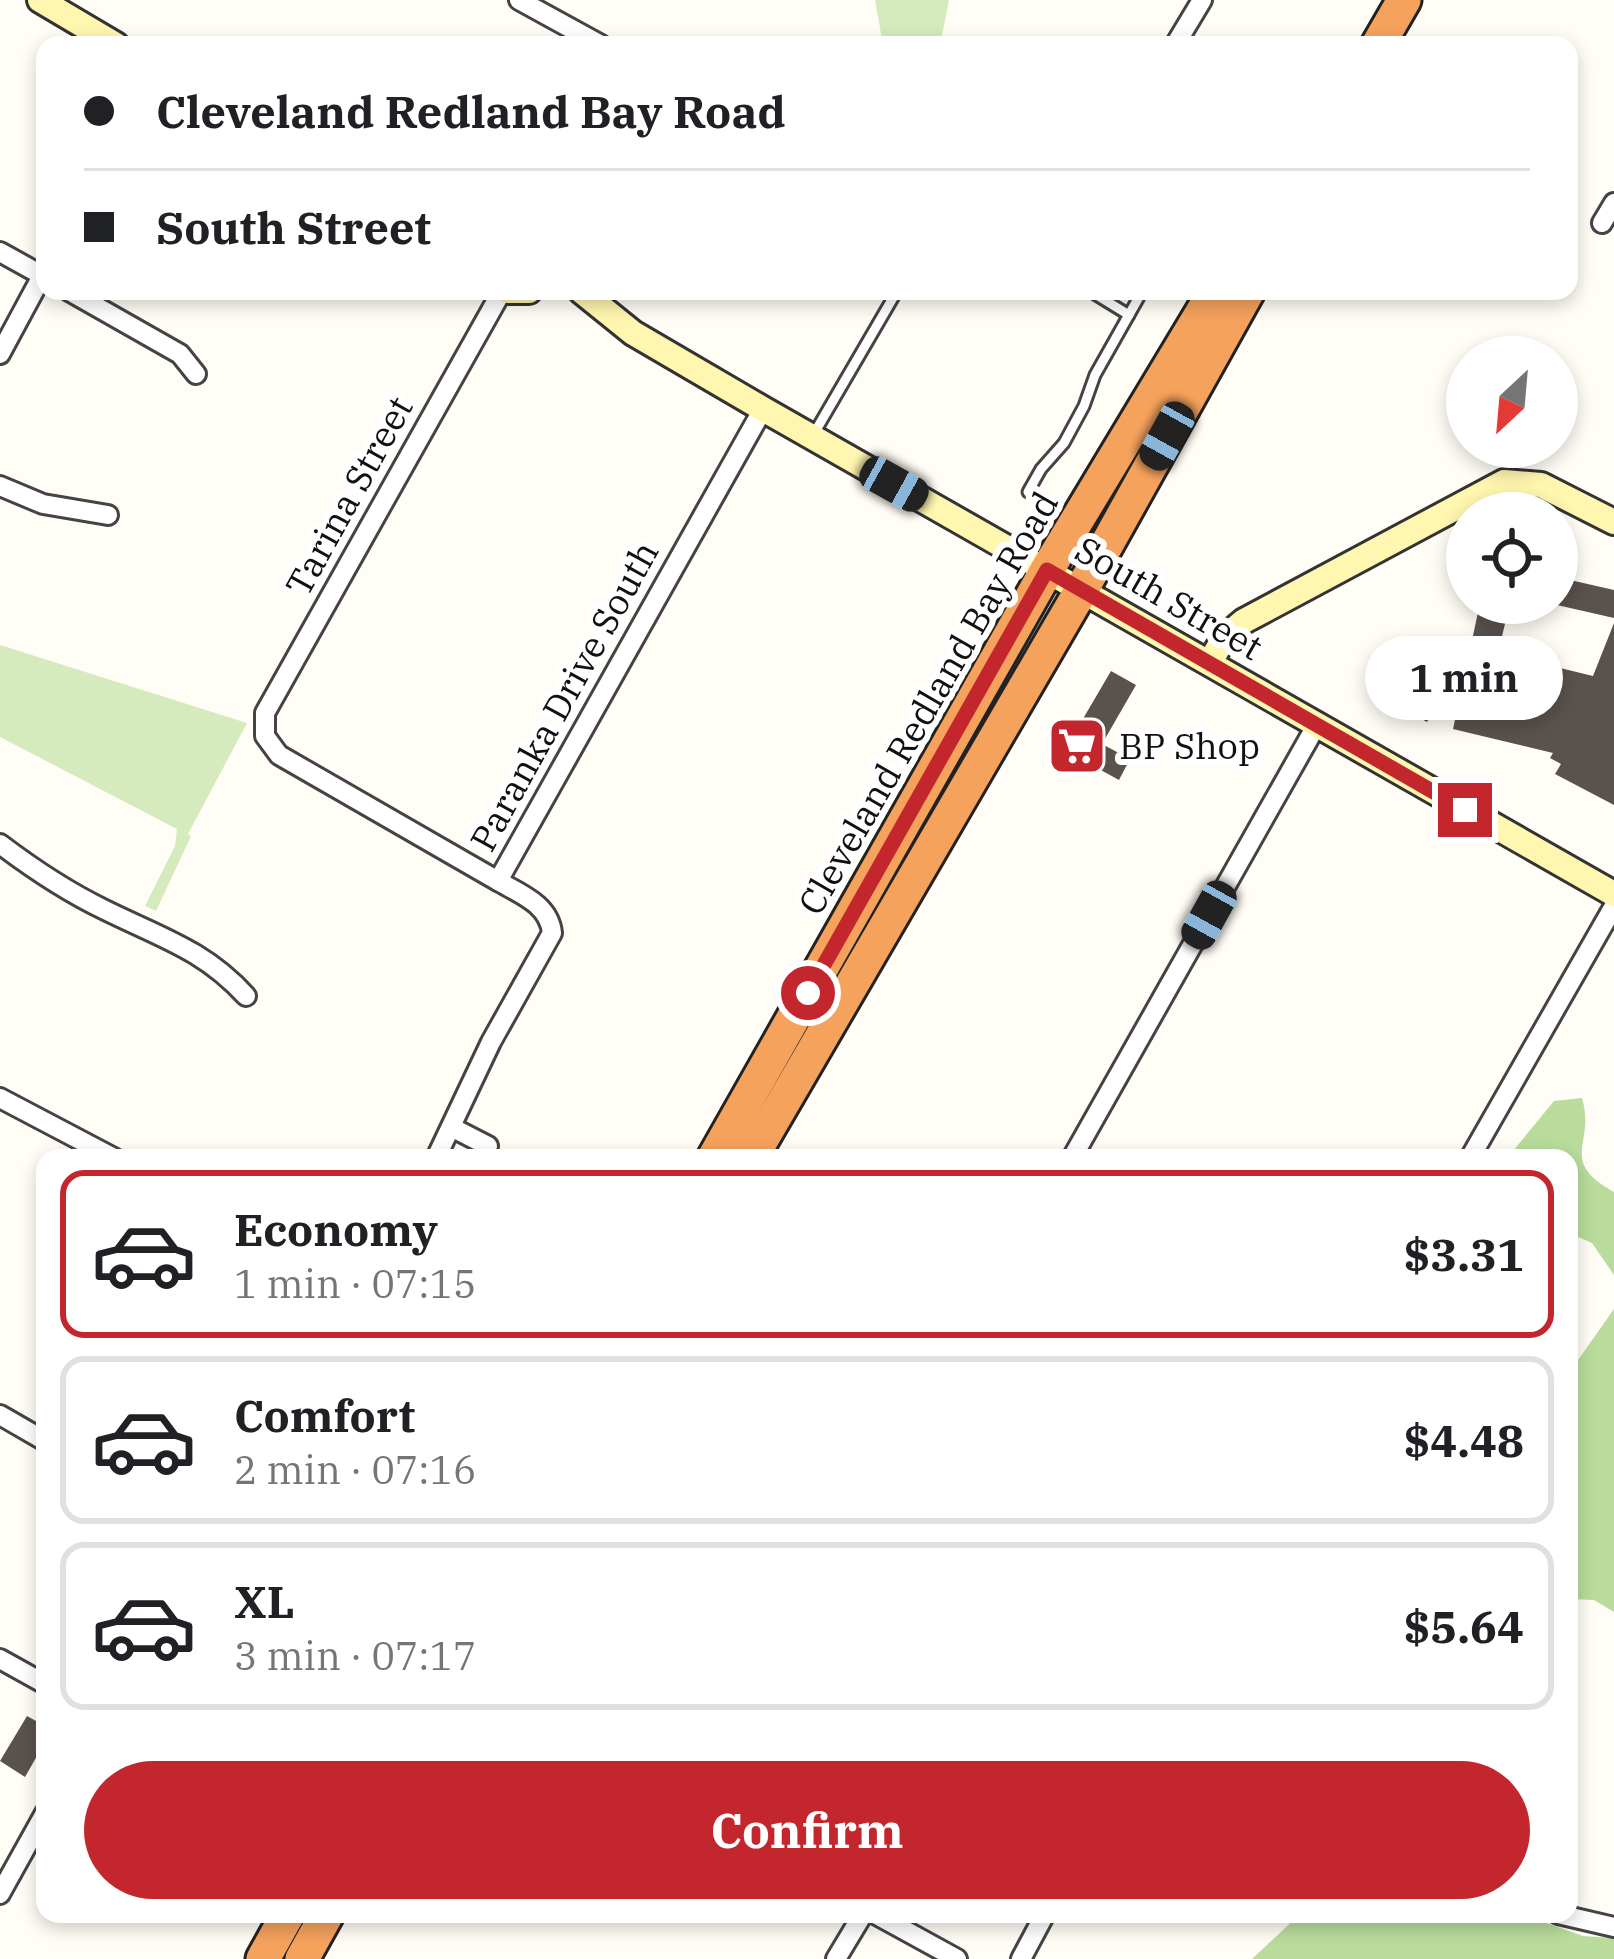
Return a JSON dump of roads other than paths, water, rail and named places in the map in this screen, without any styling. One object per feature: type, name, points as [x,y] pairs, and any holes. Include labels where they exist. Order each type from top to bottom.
[{"type":"highway","points":[[1383,36],[1404,0]]},
{"type":"highway","name":"Cleveland Redland Bay Road","points":[[719,1149],[1047,570],[1210,300]]},
{"type":"highway","name":"Cleveland Redland Bay Road","points":[[756,1149],[1082,589],[1243,300]]},
{"type":"highway","points":[[263,1959],[284,1923]]},
{"type":"highway","points":[[302,1959],[322,1923]]},
{"type":"street","points":[[40,0],[101,36]]},
{"type":"street","points":[[519,0],[585,36]]},
{"type":"street","points":[[1180,36],[1202,0]]},
{"type":"street","points":[[1602,223],[1614,203]]},
{"type":"street","points":[[0,252],[36,272]]},
{"type":"street","points":[[0,354],[36,291]]},
{"type":"street","points":[[85,300],[179,354],[196,374]]},
{"type":"street","name":"Tarina Street","points":[[498,880],[279,755],[265,736],[265,713],[500,300]]},
{"type":"street","name":"South Street","points":[[591,300],[633,333],[763,409],[1614,895]]},
{"type":"street","name":"Paranka Drive South","points":[[441,1149],[491,1042],[552,933],[550,920],[535,902],[498,880],[763,409]]},
{"type":"street","points":[[1210,662],[1224,638],[1244,621],[1504,482],[1541,485],[1614,522]]},
{"type":"street","points":[[0,486],[43,505],[108,515]]},
{"type":"street","points":[[1077,1149],[1316,726]]},
{"type":"street","points":[[0,844],[51,882],[220,968],[246,996]]},
{"type":"street","points":[[1475,1149],[1614,906]]},
{"type":"street","points":[[0,1098],[98,1149]]},
{"type":"street","points":[[453,1128],[488,1146]]},
{"type":"street","points":[[0,1415],[36,1436]]},
{"type":"street","points":[[0,1659],[36,1679]]},
{"type":"street","points":[[2,1884],[36,1829]]},
{"type":"street","points":[[1578,1919],[1614,1927]]},
{"type":"street","points":[[836,1959],[858,1923]]},
{"type":"street","points":[[891,1923],[957,1959]]},
{"type":"street","points":[[1021,1959],[1040,1923]]},
{"type":"lane","points":[[812,437],[892,300]]},
{"type":"lane","points":[[1105,300],[1129,315]]},
{"type":"lane","points":[[1028,492],[1064,443],[1137,300]]},
{"type":"place","name":"BP Shop","points":[[1077,746]]}]
